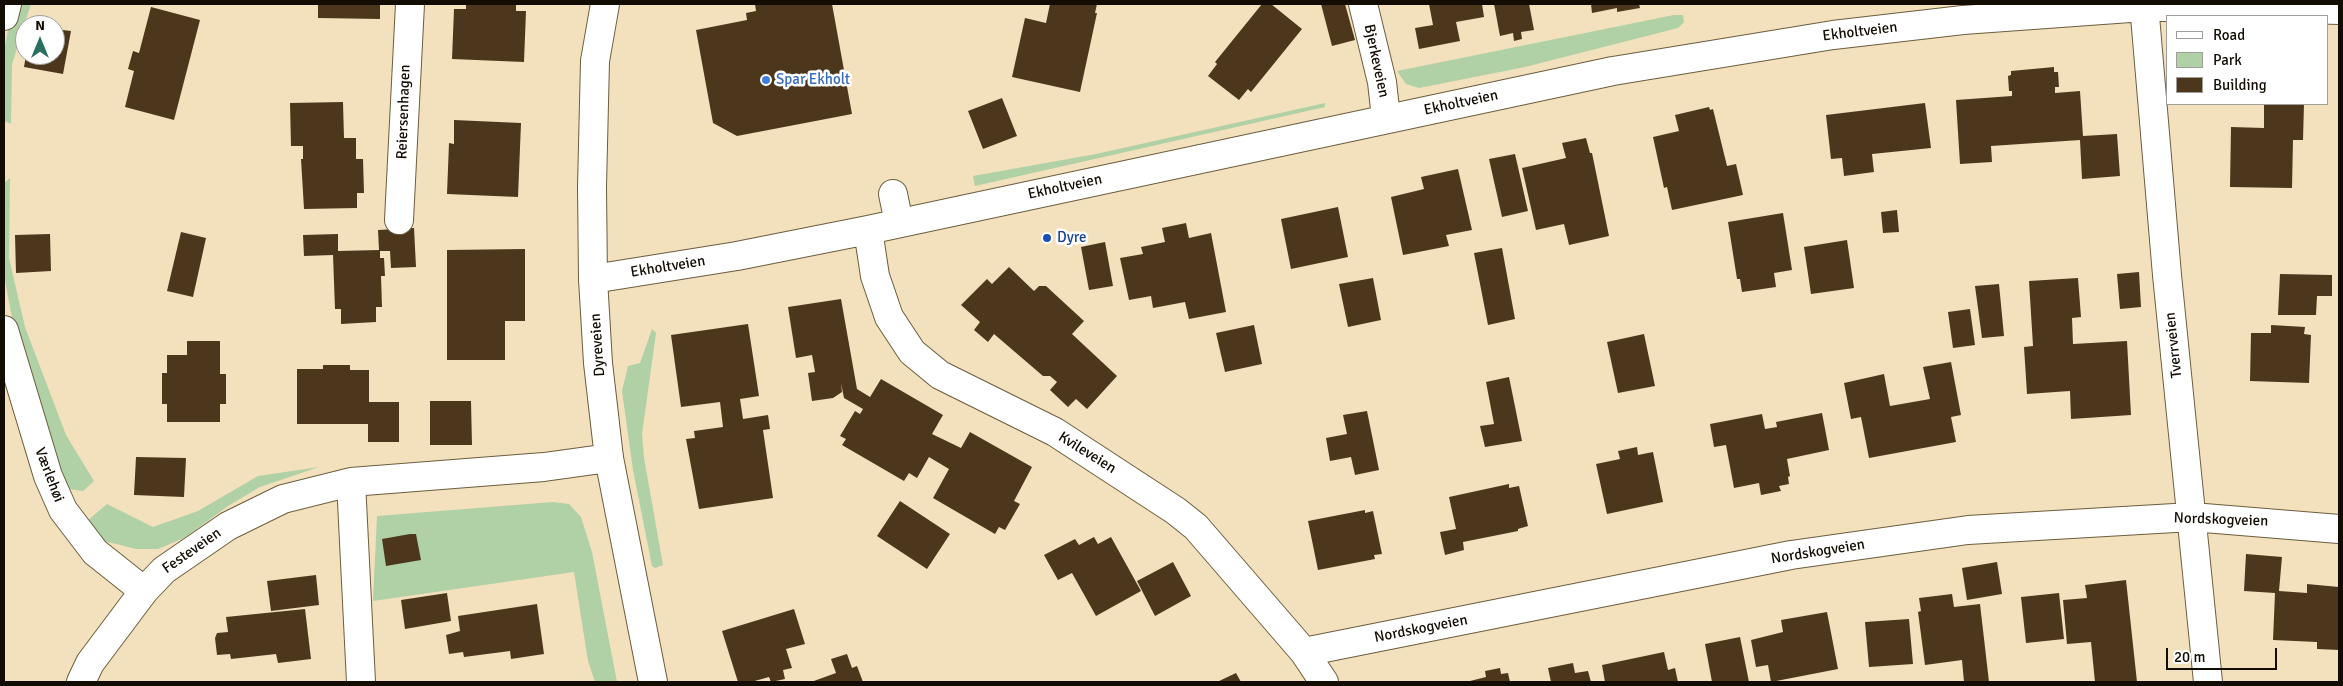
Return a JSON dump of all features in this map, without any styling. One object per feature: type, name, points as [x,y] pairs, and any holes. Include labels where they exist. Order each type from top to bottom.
[{"type":"street","points":[[4,16],[7,4]]},
{"type":"street","name":"Reiersenhagen","points":[[399,220],[410,4]]},
{"type":"street","name":"Dyreveien","points":[[605,4],[596,61],[592,187],[593,279],[598,363],[609,458],[653,682]]},
{"type":"street","name":"Bjerkeveien","points":[[1363,4],[1382,82],[1386,118]]},
{"type":"street","name":"Ekholtveien","points":[[593,279],[737,256],[899,224],[1613,70],[1833,35],[1963,20],[2144,5],[2339,10]]},
{"type":"street","name":"Tverrveien","points":[[2144,5],[2168,285],[2208,682]]},
{"type":"street","points":[[893,194],[899,224]]},
{"type":"street","name":"Kvileveien","points":[[868,230],[875,276],[889,317],[912,352],[940,375],[1055,432],[1176,511],[1196,527],[1304,652],[1324,682]]},
{"type":"street","name":"Værlehøi","points":[[4,330],[31,426],[48,476],[63,510],[95,552],[144,591]]},
{"type":"street","name":"Festeveien","points":[[81,682],[90,663],[144,591],[164,570],[228,526],[283,499],[350,482],[544,467],[609,458]]},
{"type":"street","points":[[350,482],[361,682]]},
{"type":"street","name":"Nordskogveien","points":[[1304,652],[1792,555],[1968,530],[2192,517],[2339,529]]},
{"type":"green space","points":[[17,4],[31,4],[28,15],[15,15],[11,124],[4,121],[4,51],[10,20]]},
{"type":"green space","points":[[1674,15],[1683,15],[1684,22],[1678,28],[1525,67],[1419,88],[1406,84],[1397,71]]},
{"type":"green space","points":[[1325,103],[1325,107],[975,186],[973,176],[1096,154]]},
{"type":"green space","points":[[10,178],[9,258],[25,327],[66,435],[94,481],[83,491],[69,489],[47,450],[15,334],[4,275],[4,183]]},
{"type":"green space","points":[[652,329],[656,333],[642,434],[644,458],[663,565],[655,568],[652,566],[633,470],[622,391],[628,366],[640,363]]},
{"type":"green space","points":[[319,467],[260,487],[228,506],[184,538],[158,549],[136,549],[104,541],[86,522],[107,504],[153,527],[198,511],[258,476]]},
{"type":"green space","points":[[553,502],[569,504],[581,517],[592,552],[617,682],[595,682],[588,661],[574,572],[373,601],[377,516]]},
{"type":"building","points":[[318,4],[380,4],[380,19],[318,18]]},
{"type":"building","points":[[466,4],[516,4],[516,11],[526,11],[524,62],[452,59],[454,9],[466,9]]},
{"type":"building","points":[[755,4],[832,4],[852,114],[737,136],[713,123],[696,30],[747,20],[746,13],[756,11]]},
{"type":"building","points":[[1050,4],[1097,4],[1095,13],[1097,13],[1080,92],[1012,77],[1025,18],[1046,23]]},
{"type":"building","points":[[1262,4],[1271,4],[1302,29],[1251,92],[1248,89],[1239,100],[1208,76],[1217,64],[1215,62]]},
{"type":"building","points":[[1321,4],[1345,4],[1355,40],[1332,46]]},
{"type":"building","points":[[1429,4],[1482,4],[1484,17],[1456,22],[1460,41],[1419,49],[1415,28],[1433,25]]},
{"type":"building","points":[[1494,4],[1529,4],[1534,30],[1521,32],[1522,39],[1514,41],[1513,33],[1500,36]]},
{"type":"building","points":[[1591,4],[1639,4],[1640,8],[1617,12],[1617,8],[1592,13]]},
{"type":"building","points":[[151,7],[200,20],[174,120],[125,107],[134,71],[128,69],[133,51],[139,53]]},
{"type":"building","points":[[65,30],[71,31],[65,63]]},
{"type":"building","points":[[24,65],[65,65],[63,74],[24,67]]},
{"type":"building","points":[[2054,67],[2054,72],[2058,72],[2059,87],[2055,87],[2055,93],[2080,91],[2083,136],[2117,134],[2120,176],[2082,179],[2080,140],[1991,146],[1992,162],[1960,164],[1956,100],[2012,96],[2012,91],[2009,91],[2008,76],[2011,75],[2011,71]]},
{"type":"building","points":[[1002,98],[1017,136],[983,149],[968,111]]},
{"type":"building","points":[[343,102],[344,138],[356,138],[356,159],[363,159],[364,193],[357,193],[357,208],[304,209],[301,159],[303,159],[303,146],[291,146],[290,103]]},
{"type":"building","points":[[1925,103],[1931,148],[1872,154],[1874,172],[1844,176],[1842,158],[1831,159],[1826,115]]},
{"type":"building","points":[[2264,105],[2304,105],[2303,140],[2293,140],[2292,188],[2230,187],[2231,127],[2264,128]]},
{"type":"building","points":[[1709,107],[1710,110],[1713,109],[1727,166],[1736,164],[1743,195],[1672,210],[1667,187],[1664,188],[1653,137],[1679,131],[1675,115]]},
{"type":"building","points":[[454,120],[521,123],[518,197],[447,194],[449,143],[454,144]]},
{"type":"building","points":[[1586,138],[1590,153],[1592,153],[1609,236],[1569,245],[1564,224],[1536,230],[1522,168],[1566,158],[1562,143]]},
{"type":"building","points":[[1515,154],[1528,211],[1502,217],[1489,159]]},
{"type":"building","points":[[1458,169],[1472,230],[1446,235],[1449,246],[1403,255],[1391,197],[1424,189],[1421,177]]},
{"type":"building","points":[[1338,207],[1348,257],[1291,269],[1281,219]]},
{"type":"building","points":[[1897,210],[1899,232],[1883,233],[1881,212]]},
{"type":"building","points":[[1783,213],[1792,270],[1774,273],[1776,287],[1742,292],[1740,279],[1737,279],[1728,222]]},
{"type":"building","points":[[1186,223],[1189,238],[1211,233],[1226,312],[1189,319],[1185,302],[1153,308],[1151,296],[1129,300],[1120,258],[1143,254],[1141,247],[1165,242],[1162,228]]},
{"type":"building","points":[[414,228],[416,267],[391,268],[390,251],[380,251],[380,258],[384,258],[385,276],[381,276],[382,307],[376,307],[376,322],[341,324],[341,309],[335,309],[333,255],[304,256],[303,235],[338,234],[338,251],[379,250],[378,230]]},
{"type":"building","points":[[181,232],[206,238],[193,297],[167,291]]},
{"type":"building","points":[[50,234],[51,271],[16,273],[15,235]]},
{"type":"building","points":[[1847,240],[1854,288],[1811,294],[1804,247]]},
{"type":"building","points":[[1105,242],[1113,286],[1089,290],[1081,247]]},
{"type":"building","points":[[1502,248],[1515,319],[1488,325],[1474,253]]},
{"type":"building","points":[[525,249],[525,321],[505,321],[505,360],[447,360],[447,250]]},
{"type":"building","points":[[1009,267],[1034,291],[1039,286],[1046,286],[1084,321],[1072,334],[1117,376],[1087,409],[1076,399],[1068,407],[1050,390],[1057,382],[1050,376],[1043,376],[994,334],[988,342],[974,330],[980,322],[961,305],[987,279],[992,284]]},
{"type":"building","points":[[2139,272],[2141,307],[2120,309],[2117,274]]},
{"type":"building","points":[[2280,274],[2332,275],[2332,296],[2317,296],[2316,315],[2278,315]]},
{"type":"building","points":[[1373,278],[1381,320],[1348,327],[1339,284]]},
{"type":"building","points":[[2078,278],[2081,317],[2072,318],[2073,344],[2127,341],[2131,415],[2071,419],[2070,391],[2027,394],[2024,347],[2033,346],[2029,281]]},
{"type":"building","points":[[1999,284],[2004,336],[1982,338],[1975,286]]},
{"type":"building","points":[[841,299],[857,389],[870,397],[881,379],[943,415],[932,434],[961,448],[970,432],[1032,467],[1014,501],[1020,504],[1005,530],[999,527],[995,534],[933,498],[949,469],[929,457],[917,478],[909,473],[904,481],[842,445],[846,439],[840,436],[855,411],[860,414],[863,409],[844,398],[841,383],[842,392],[833,398],[812,401],[808,373],[815,372],[812,355],[796,358],[788,307]]},
{"type":"building","points":[[1970,309],[1975,345],[1953,348],[1948,312]]},
{"type":"building","points":[[748,324],[759,396],[740,399],[743,419],[768,415],[770,429],[763,430],[773,498],[699,509],[686,439],[695,438],[694,431],[723,427],[720,402],[681,407],[671,335]]},
{"type":"building","points":[[1254,325],[1262,364],[1225,372],[1216,333]]},
{"type":"building","points":[[2271,325],[2305,327],[2304,334],[2311,335],[2309,383],[2250,381],[2251,333],[2271,333]]},
{"type":"building","points":[[1644,334],[1655,386],[1618,393],[1607,342]]},
{"type":"building","points":[[187,341],[220,341],[220,374],[226,374],[226,404],[220,404],[220,422],[167,422],[167,404],[162,404],[162,373],[167,373],[167,355],[187,355]]},
{"type":"building","points":[[1951,362],[1961,415],[1951,417],[1956,442],[1869,458],[1861,417],[1851,419],[1844,383],[1884,374],[1890,406],[1930,399],[1923,367]]},
{"type":"building","points":[[323,365],[350,365],[350,370],[369,370],[369,402],[399,402],[399,442],[368,442],[368,424],[297,424],[297,369],[323,369]]},
{"type":"building","points":[[1509,377],[1522,441],[1485,447],[1480,426],[1494,424],[1486,382]]},
{"type":"building","points":[[430,401],[471,401],[472,445],[430,445]]},
{"type":"building","points":[[1367,411],[1379,470],[1355,475],[1351,457],[1330,461],[1326,438],[1347,434],[1343,415]]},
{"type":"building","points":[[1822,413],[1829,450],[1787,459],[1790,476],[1788,477],[1789,484],[1779,486],[1781,491],[1761,495],[1759,483],[1734,488],[1726,445],[1714,447],[1710,424],[1762,414],[1765,429],[1777,427],[1776,422]]},
{"type":"building","points":[[1637,447],[1638,455],[1653,452],[1663,502],[1607,514],[1596,464],[1620,459],[1618,451]]},
{"type":"building","points":[[136,457],[186,458],[184,497],[134,495]]},
{"type":"building","points":[[1509,484],[1509,488],[1519,486],[1528,526],[1518,529],[1518,531],[1463,542],[1464,550],[1445,555],[1440,532],[1456,529],[1449,497]]},
{"type":"building","points":[[900,501],[950,534],[927,569],[877,536]]},
{"type":"building","points":[[1365,510],[1365,513],[1373,511],[1382,554],[1374,555],[1375,559],[1318,570],[1308,521]]},
{"type":"building","points":[[416,534],[421,560],[386,566],[382,539]]},
{"type":"building","points":[[1094,537],[1098,544],[1111,537],[1141,591],[1096,616],[1072,573],[1058,580],[1044,555],[1075,539],[1079,545]]},
{"type":"building","points":[[2246,554],[2282,557],[2279,591],[2307,593],[2307,584],[2339,587],[2339,650],[2317,649],[2317,642],[2273,640],[2275,593],[2244,591]]},
{"type":"building","points":[[1173,562],[1191,596],[1155,616],[1137,581]]},
{"type":"building","points":[[1997,562],[2002,594],[1967,600],[1962,568]]},
{"type":"building","points":[[316,575],[319,605],[271,611],[267,581]]},
{"type":"building","points":[[2126,580],[2137,682],[2095,682],[2091,642],[2067,644],[2063,600],[2087,598],[2085,585]]},
{"type":"building","points":[[447,593],[451,621],[405,629],[401,600]]},
{"type":"building","points":[[2059,593],[2064,639],[2026,643],[2021,597]]},
{"type":"building","points":[[1952,594],[1954,607],[1980,604],[1989,682],[1964,682],[1962,660],[1925,665],[1918,612],[1921,611],[1919,598]]},
{"type":"building","points":[[537,604],[544,654],[511,659],[510,651],[464,657],[463,652],[449,654],[446,635],[460,631],[458,616]]},
{"type":"building","points":[[305,609],[311,659],[278,663],[276,654],[231,659],[230,654],[217,655],[215,638],[217,633],[228,632],[226,617]]},
{"type":"building","points":[[794,609],[805,644],[786,649],[792,668],[783,670],[785,679],[771,682],[769,677],[751,682],[738,682],[722,631]]},
{"type":"building","points":[[1827,612],[1838,669],[1771,682],[1768,665],[1756,667],[1751,640],[1783,632],[1781,620]]},
{"type":"building","points":[[1909,619],[1913,664],[1869,667],[1865,622]]},
{"type":"building","points":[[1740,637],[1749,682],[1712,682],[1705,644]]},
{"type":"building","points":[[1664,652],[1668,670],[1675,668],[1678,682],[1605,682],[1602,665]]},
{"type":"building","points":[[847,654],[852,668],[857,666],[863,682],[811,682],[836,673],[831,659]]},
{"type":"building","points":[[1573,663],[1575,673],[1588,671],[1591,682],[1551,682],[1548,668]]},
{"type":"building","points":[[1500,668],[1501,674],[1508,673],[1510,682],[1466,682],[1486,677],[1485,671]]},
{"type":"building","points":[[1236,673],[1241,682],[1217,682]]},
{"type":"place","name":"Spar Ekholt","points":[[766,80]]},
{"type":"place","name":"Dyre","points":[[1047,238]]}]
